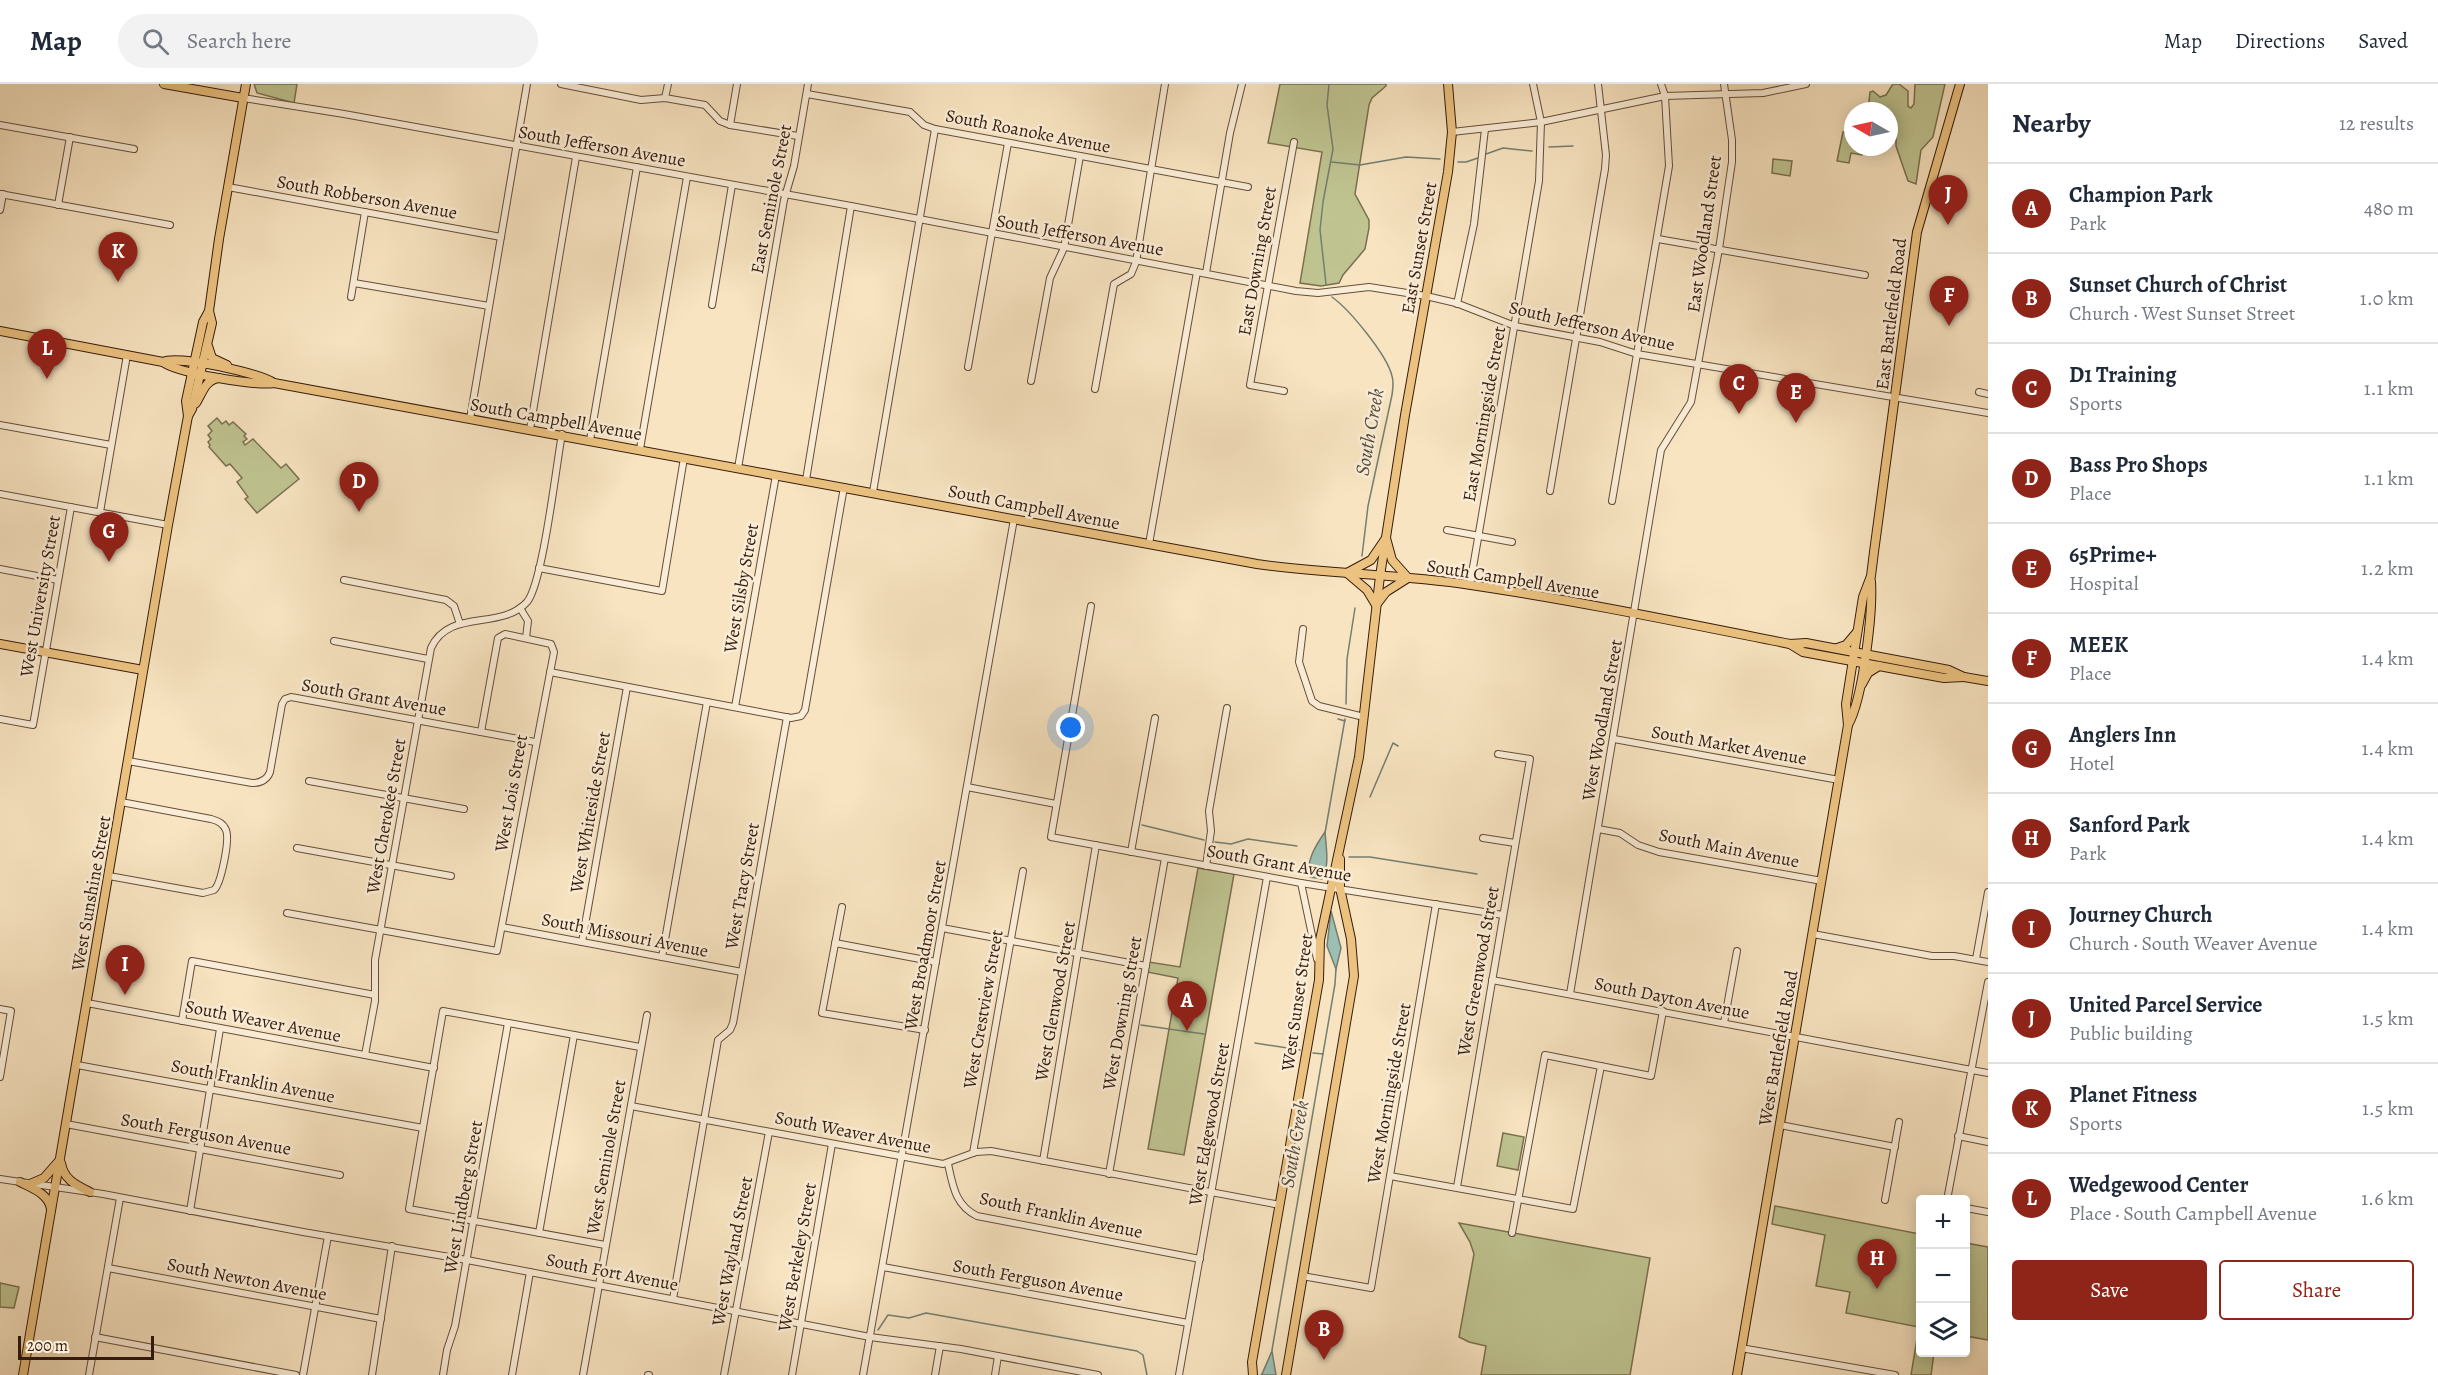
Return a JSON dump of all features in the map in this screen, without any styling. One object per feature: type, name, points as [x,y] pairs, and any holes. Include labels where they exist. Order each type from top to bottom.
[{"type":"main road","name":"South Jefferson Avenue","points":[[164,84],[243,98]]},
{"type":"main road","name":"West Sunshine Street","points":[[23,1375],[168,525],[203,341],[203,322],[209,311],[246,84]]},
{"type":"main road","name":"East Sunset Street","points":[[1404,416],[1448,172],[1452,132],[1448,84]]},
{"type":"main road","name":"East Battlefield Road","points":[[1874,552],[1917,232],[1960,84]]},
{"type":"main road","name":"South Campbell Avenue","points":[[0,331],[163,362],[173,368],[196,373],[265,385],[274,383]]},
{"type":"main road","points":[[175,359],[188,355],[203,341],[212,358],[239,371]]},
{"type":"main road","name":"South Campbell Avenue","points":[[163,362],[175,359],[260,375],[274,383],[562,434],[1257,564],[1470,585],[1790,644],[1806,642],[1949,670],[1964,677]]},
{"type":"main road","points":[[173,368],[184,378],[188,394]]},
{"type":"main road","name":"West Sunshine Street","points":[[190,412],[186,407],[188,394],[196,373]]},
{"type":"main road","points":[[190,412],[208,383],[214,379],[224,378]]},
{"type":"main road","name":"West Sunset Street","points":[[1251,1375],[1319,980],[1320,940],[1359,757],[1376,605],[1404,416]]},
{"type":"main road","points":[[1386,538],[1392,560],[1408,578],[1386,592],[1376,605],[1370,594],[1347,573],[1371,560],[1386,538]]},
{"type":"main road","name":"West Battlefield Road","points":[[1848,725],[1846,704],[1863,597],[1870,576],[1874,552]]},
{"type":"main road","name":"West Battlefield Road","points":[[1737,1375],[1848,725],[1856,705],[1865,654],[1872,600],[1870,576]]},
{"type":"main road","points":[[1837,648],[1846,645],[1858,631]]},
{"type":"main road","points":[[1868,633],[1869,643],[1876,650],[1921,664]]},
{"type":"main road","points":[[0,644],[143,670]]},
{"type":"main road","name":"South Campbell Avenue","points":[[1790,644],[1808,653],[1944,678],[1964,677],[1988,681]]},
{"type":"main road","points":[[1808,653],[1841,663],[1848,670],[1851,679]]},
{"type":"main road","points":[[1859,687],[1868,673],[1879,666]]},
{"type":"main road","name":"West Sunset Street","points":[[1286,1375],[1354,976],[1351,939],[1340,888],[1340,846]]},
{"type":"main road","points":[[30,1184],[44,1178],[60,1160]]},
{"type":"main road","points":[[60,1160],[67,1178],[90,1192]]},
{"type":"main road","points":[[20,1182],[46,1198],[51,1205],[51,1219]]},
{"type":"street","points":[[470,419],[527,84]]},
{"type":"street","points":[[561,84],[601,88],[641,100],[665,98],[705,105],[720,121],[730,125],[798,136]]},
{"type":"street","points":[[665,98],[668,84]]},
{"type":"street","points":[[730,125],[737,84]]},
{"type":"street","name":"East Seminole Street","points":[[738,468],[785,195],[794,166],[808,84]]},
{"type":"street","points":[[1095,389],[1114,284],[1131,274],[1136,262],[1165,84]]},
{"type":"street","points":[[1206,273],[1221,182],[1242,84]]},
{"type":"street","name":"East Morningside Street","points":[[1479,536],[1539,181],[1541,122],[1533,84]]},
{"type":"street","points":[[1550,491],[1605,169],[1606,155],[1598,84]]},
{"type":"street","points":[[1612,501],[1669,166],[1665,96],[1661,84]]},
{"type":"street","name":"East Woodland Street","points":[[1661,450],[1691,402],[1719,249],[1732,162],[1732,140],[1724,84]]},
{"type":"street","points":[[1452,132],[1541,122],[1665,96],[1763,93],[1806,84]]},
{"type":"street","name":"South Roanoke Avenue","points":[[807,94],[910,112],[924,125],[935,129],[1248,187]]},
{"type":"street","name":"South Jefferson Avenue","points":[[243,98],[852,206],[1268,286],[1310,292],[1369,287],[1426,296],[1457,304],[1515,326],[1577,338],[1637,354],[1988,413]]},
{"type":"street","points":[[0,125],[134,149]]},
{"type":"street","points":[[873,492],[935,129]]},
{"type":"street","points":[[1457,304],[1474,224],[1485,129]]},
{"type":"street","points":[[58,205],[70,137]]},
{"type":"street","name":"East Downing Street","points":[[1284,391],[1250,385],[1294,142]]},
{"type":"street","points":[[968,367],[1008,143]]},
{"type":"street","points":[[1031,381],[1050,278],[1064,248],[1080,156]]},
{"type":"street","points":[[530,429],[576,157]]},
{"type":"street","points":[[590,440],[637,167]]},
{"type":"street","points":[[640,449],[687,177]]},
{"type":"street","points":[[712,305],[732,184]]},
{"type":"street","name":"South Robberson Avenue","points":[[228,187],[501,237]]},
{"type":"street","points":[[0,210],[1,194],[170,225]]},
{"type":"street","points":[[806,480],[852,206]]},
{"type":"street","points":[[351,297],[365,212]]},
{"type":"street","points":[[1658,239],[1865,275]]},
{"type":"street","points":[[1149,544],[1197,272]]},
{"type":"street","points":[[354,283],[489,306]]},
{"type":"street","points":[[100,512],[128,355]]},
{"type":"street","points":[[1979,392],[1988,394]]},
{"type":"street","points":[[0,425],[111,445]]},
{"type":"street","points":[[481,732],[497,640],[505,634],[526,638],[528,621],[520,608],[533,592],[539,568],[562,434]]},
{"type":"street","name":"West Woodland Street","points":[[1570,994],[1661,450]]},
{"type":"street","points":[[539,568],[662,591],[684,458]]},
{"type":"street","name":"West Silsby Street","points":[[735,707],[776,475]]},
{"type":"street","points":[[550,672],[787,717],[799,717],[805,710],[844,487]]},
{"type":"street","points":[[0,494],[168,525]]},
{"type":"street","name":"West University Street","points":[[0,719],[33,725],[70,507]]},
{"type":"street","name":"West Broadmoor Street","points":[[863,1375],[1014,519]]},
{"type":"street","points":[[1447,530],[1512,542]]},
{"type":"street","points":[[1470,585],[1479,536]]},
{"type":"street","points":[[0,569],[58,580]]},
{"type":"street","points":[[345,580],[446,600],[455,608],[460,624]]},
{"type":"street","points":[[967,787],[1056,804],[1091,606]]},
{"type":"street","name":"West Cherokee Street","points":[[366,1055],[375,995],[375,960],[431,648],[437,638],[447,629],[507,614],[520,608]]},
{"type":"street","points":[[1303,629],[1299,662],[1310,699],[1317,705],[1364,717]]},
{"type":"street","name":"West Lois Street","points":[[381,931],[497,951],[554,651],[548,642],[526,638]]},
{"type":"street","points":[[334,641],[428,659]]},
{"type":"street","name":"West Whiteside Street","points":[[582,942],[627,687]]},
{"type":"street","name":"South Grant Avenue","points":[[128,760],[252,783],[260,782],[269,774],[281,707],[285,699],[290,698],[535,742]]},
{"type":"street","points":[[662,957],[707,702]]},
{"type":"street","points":[[1206,866],[1212,831],[1209,811],[1227,708]]},
{"type":"street","name":"West Tracy Street","points":[[673,1299],[718,1040],[732,1026],[787,717]]},
{"type":"street","points":[[1131,852],[1155,718]]},
{"type":"street","name":"South Market Avenue","points":[[1614,739],[1839,780]]},
{"type":"street","name":"West Greenwood Street","points":[[1457,1187],[1530,759],[1498,754]]},
{"type":"street","points":[[309,781],[464,809]]},
{"type":"street","points":[[108,876],[203,893],[216,889],[220,880],[227,838],[223,825],[214,820],[121,802]]},
{"type":"street","name":"South Grant Avenue","points":[[1056,804],[1051,837],[1301,883],[1503,915]]},
{"type":"street","name":"South Main Avenue","points":[[1598,829],[1620,833],[1638,845],[1659,852],[1822,881]]},
{"type":"street","points":[[1483,838],[1515,843]]},
{"type":"street","name":"West Glenwood Street","points":[[1043,1161],[1096,845]]},
{"type":"street","points":[[297,848],[451,876]]},
{"type":"street","name":"West Downing Street","points":[[1109,1174],[1165,858]]},
{"type":"street","name":"West Crestview Street","points":[[973,1153],[1023,870]]},
{"type":"street","name":"West Edgewood Street","points":[[1179,1375],[1267,877]]},
{"type":"street","points":[[1301,883],[1316,950],[1319,980]]},
{"type":"street","points":[[1976,959],[1988,892]]},
{"type":"street","name":"West Morningside Street","points":[[1302,1276],[1371,1288],[1437,904]]},
{"type":"street","points":[[842,907],[822,1013],[925,1030]]},
{"type":"street","points":[[287,914],[381,931]]},
{"type":"street","name":"South Missouri Avenue","points":[[502,927],[742,972]]},
{"type":"street","points":[[942,928],[1146,966]]},
{"type":"street","points":[[1813,934],[1932,957],[1954,956],[1988,962]]},
{"type":"street","points":[[835,943],[936,962]]},
{"type":"street","points":[[1724,1023],[1737,951]]},
{"type":"street","points":[[182,1020],[192,961],[375,995]]},
{"type":"street","name":"South Dayton Avenue","points":[[1492,980],[1988,1073]]},
{"type":"street","points":[[1948,1195],[1988,982]]},
{"type":"street","name":"South Weaver Avenue","points":[[87,1003],[434,1068]]},
{"type":"street","points":[[0,1009],[11,1011],[0,1077]]},
{"type":"street","points":[[605,1245],[409,1209],[443,1011],[640,1047]]},
{"type":"street","points":[[1512,1233],[1545,1055],[1651,1076],[1663,1011]]},
{"type":"street","name":"West Seminole Street","points":[[583,1375],[647,1015]]},
{"type":"street","name":"West Lindberg Street","points":[[443,1375],[447,1350],[455,1326],[508,1023]]},
{"type":"street","points":[[190,1211],[220,1029]]},
{"type":"street","points":[[539,1233],[574,1035]]},
{"type":"street","name":"South Franklin Avenue","points":[[77,1065],[423,1128]]},
{"type":"street","points":[[1390,1176],[1573,1209],[1601,1066]]},
{"type":"street","name":"South Weaver Avenue","points":[[631,1106],[948,1164],[973,1153],[991,1151],[1280,1205]]},
{"type":"street","points":[[1886,1200],[1899,1122]]},
{"type":"street","name":"South Ferguson Avenue","points":[[66,1124],[201,1147],[340,1175]]},
{"type":"street","points":[[1780,1125],[1895,1148]]},
{"type":"street","name":"West Wayland Street","points":[[724,1375],[769,1132]]},
{"type":"street","points":[[1958,1136],[1988,1142]]},
{"type":"street","name":"West Berkeley Street","points":[[792,1375],[832,1144]]},
{"type":"street","name":"South Franklin Avenue","points":[[948,1164],[958,1200],[977,1216],[1200,1259]]},
{"type":"street","name":"South Fort Avenue","points":[[0,1179],[90,1192],[392,1246],[870,1337],[940,1346],[1098,1375]]},
{"type":"street","points":[[89,1375],[120,1198]]},
{"type":"street","points":[[1970,1209],[1988,1212]]},
{"type":"street","points":[[303,1375],[328,1236]]},
{"type":"street","points":[[372,1375],[392,1246]]},
{"type":"street","name":"South Ferguson Avenue","points":[[883,1267],[1188,1323]]},
{"type":"street","name":"South Newton Avenue","points":[[108,1268],[381,1319]]},
{"type":"street","points":[[512,1375],[530,1272]]},
{"type":"street","points":[[95,1337],[296,1375]]},
{"type":"street","points":[[935,1375],[940,1346]]},
{"type":"street","points":[[1742,1348],[1895,1375]]},
{"type":"street","points":[[995,1375],[999,1356]]},
{"type":"green space","points":[[254,84],[297,84],[294,103],[257,93]]},
{"type":"green space","points":[[1280,84],[1386,84],[1372,98],[1369,105],[1355,194],[1369,220],[1365,249],[1339,283],[1321,286],[1300,283],[1322,152],[1268,143]]},
{"type":"green space","points":[[1893,84],[1899,84],[1908,91],[1908,106],[1911,108],[1914,104],[1915,84],[1945,84],[1933,137],[1921,150],[1916,184],[1908,181],[1898,152],[1898,102],[1869,102],[1870,92],[1873,91],[1880,97],[1886,95]]},
{"type":"green space","points":[[1844,132],[1844,156],[1850,156],[1849,163],[1837,161]]},
{"type":"green space","points":[[1773,159],[1792,161],[1790,176],[1772,173]]},
{"type":"green space","points":[[217,418],[222,424],[226,421],[229,425],[233,422],[246,434],[244,436],[247,439],[243,442],[245,445],[253,439],[281,468],[286,464],[299,479],[257,513],[245,499],[248,497],[237,482],[242,478],[230,464],[226,466],[209,447],[208,442],[211,439],[208,435],[212,431],[208,426]]},
{"type":"green space","points":[[1198,868],[1234,874],[1184,1155],[1148,1149],[1178,978],[1147,972],[1149,962],[1180,967]]},
{"type":"green space","points":[[1503,1133],[1524,1137],[1518,1170],[1497,1166]]},
{"type":"green space","points":[[1775,1206],[1916,1233],[1916,1326],[1846,1313],[1850,1292],[1816,1286],[1825,1235],[1772,1224]]},
{"type":"green space","points":[[1459,1223],[1650,1258],[1630,1375],[1481,1375],[1486,1346],[1459,1337],[1474,1254]]},
{"type":"green space","points":[[1970,1244],[1988,1247],[1988,1340],[1970,1337]]},
{"type":"green space","points":[[0,1283],[19,1287],[14,1308],[0,1307]]},
{"type":"green space","points":[[1916,1345],[1916,1357],[1933,1357],[1931,1375],[1911,1375]]},
{"type":"water","points":[[1325,832],[1327,856],[1324,874],[1322,879],[1310,877],[1310,860]]},
{"type":"water","points":[[1331,911],[1341,948],[1336,969],[1327,946]]},
{"type":"water","points":[[1272,1351],[1276,1375],[1261,1375],[1262,1374]]},
{"type":"waterway","name":"South Creek","points":[[1326,284],[1320,230],[1333,149],[1327,105],[1329,84]]},
{"type":"waterway","points":[[1549,147],[1573,146]]},
{"type":"waterway","points":[[1486,154],[1503,148],[1532,151]]},
{"type":"waterway","points":[[1332,162],[1360,165],[1406,157],[1440,159]]},
{"type":"waterway","points":[[1458,162],[1478,158]]},
{"type":"waterway","name":"South Creek","points":[[1332,297],[1358,322],[1376,345],[1389,367],[1393,381],[1368,506],[1362,556]]},
{"type":"waterway","name":"South Creek","points":[[1346,704],[1347,659],[1355,608]]},
{"type":"waterway","name":"South Creek","points":[[1338,719],[1345,721]]},
{"type":"waterway","name":"South Creek","points":[[1325,833],[1345,719]]},
{"type":"waterway","points":[[1370,797],[1393,743],[1398,746]]},
{"type":"waterway","points":[[1142,825],[1204,840]]},
{"type":"waterway","points":[[1215,842],[1231,844],[1248,839],[1297,846]]},
{"type":"waterway","points":[[1349,857],[1370,857],[1477,874]]},
{"type":"waterway","name":"South Creek","points":[[1272,1350],[1336,968]]},
{"type":"waterway","points":[[1141,1025],[1204,1034]]},
{"type":"waterway","points":[[1255,1043],[1300,1050]]},
{"type":"waterway","points":[[1313,1053],[1323,1054]]},
{"type":"waterway","points":[[878,1330],[888,1315],[909,1318],[926,1313],[1137,1351],[1143,1355],[1147,1375]]},
{"type":"place","name":"United Parcel Service","points":[[1948,225]]},
{"type":"place","name":"Planet Fitness","points":[[118,282]]},
{"type":"place","name":"MEEK","points":[[1949,326]]},
{"type":"place","name":"Wedgewood Center","points":[[47,379]]},
{"type":"place","name":"D1 Training","points":[[1739,414]]},
{"type":"place","name":"65Prime+","points":[[1796,423]]},
{"type":"place","name":"Bass Pro Shops","points":[[359,512]]},
{"type":"place","name":"Anglers Inn","points":[[109,562]]},
{"type":"place","name":"Journey Church","points":[[125,995]]},
{"type":"place","name":"Champion Park","points":[[1187,1031]]},
{"type":"place","name":"Sanford Park","points":[[1877,1289]]},
{"type":"place","name":"Sunset Church of Christ","points":[[1324,1360]]}]
